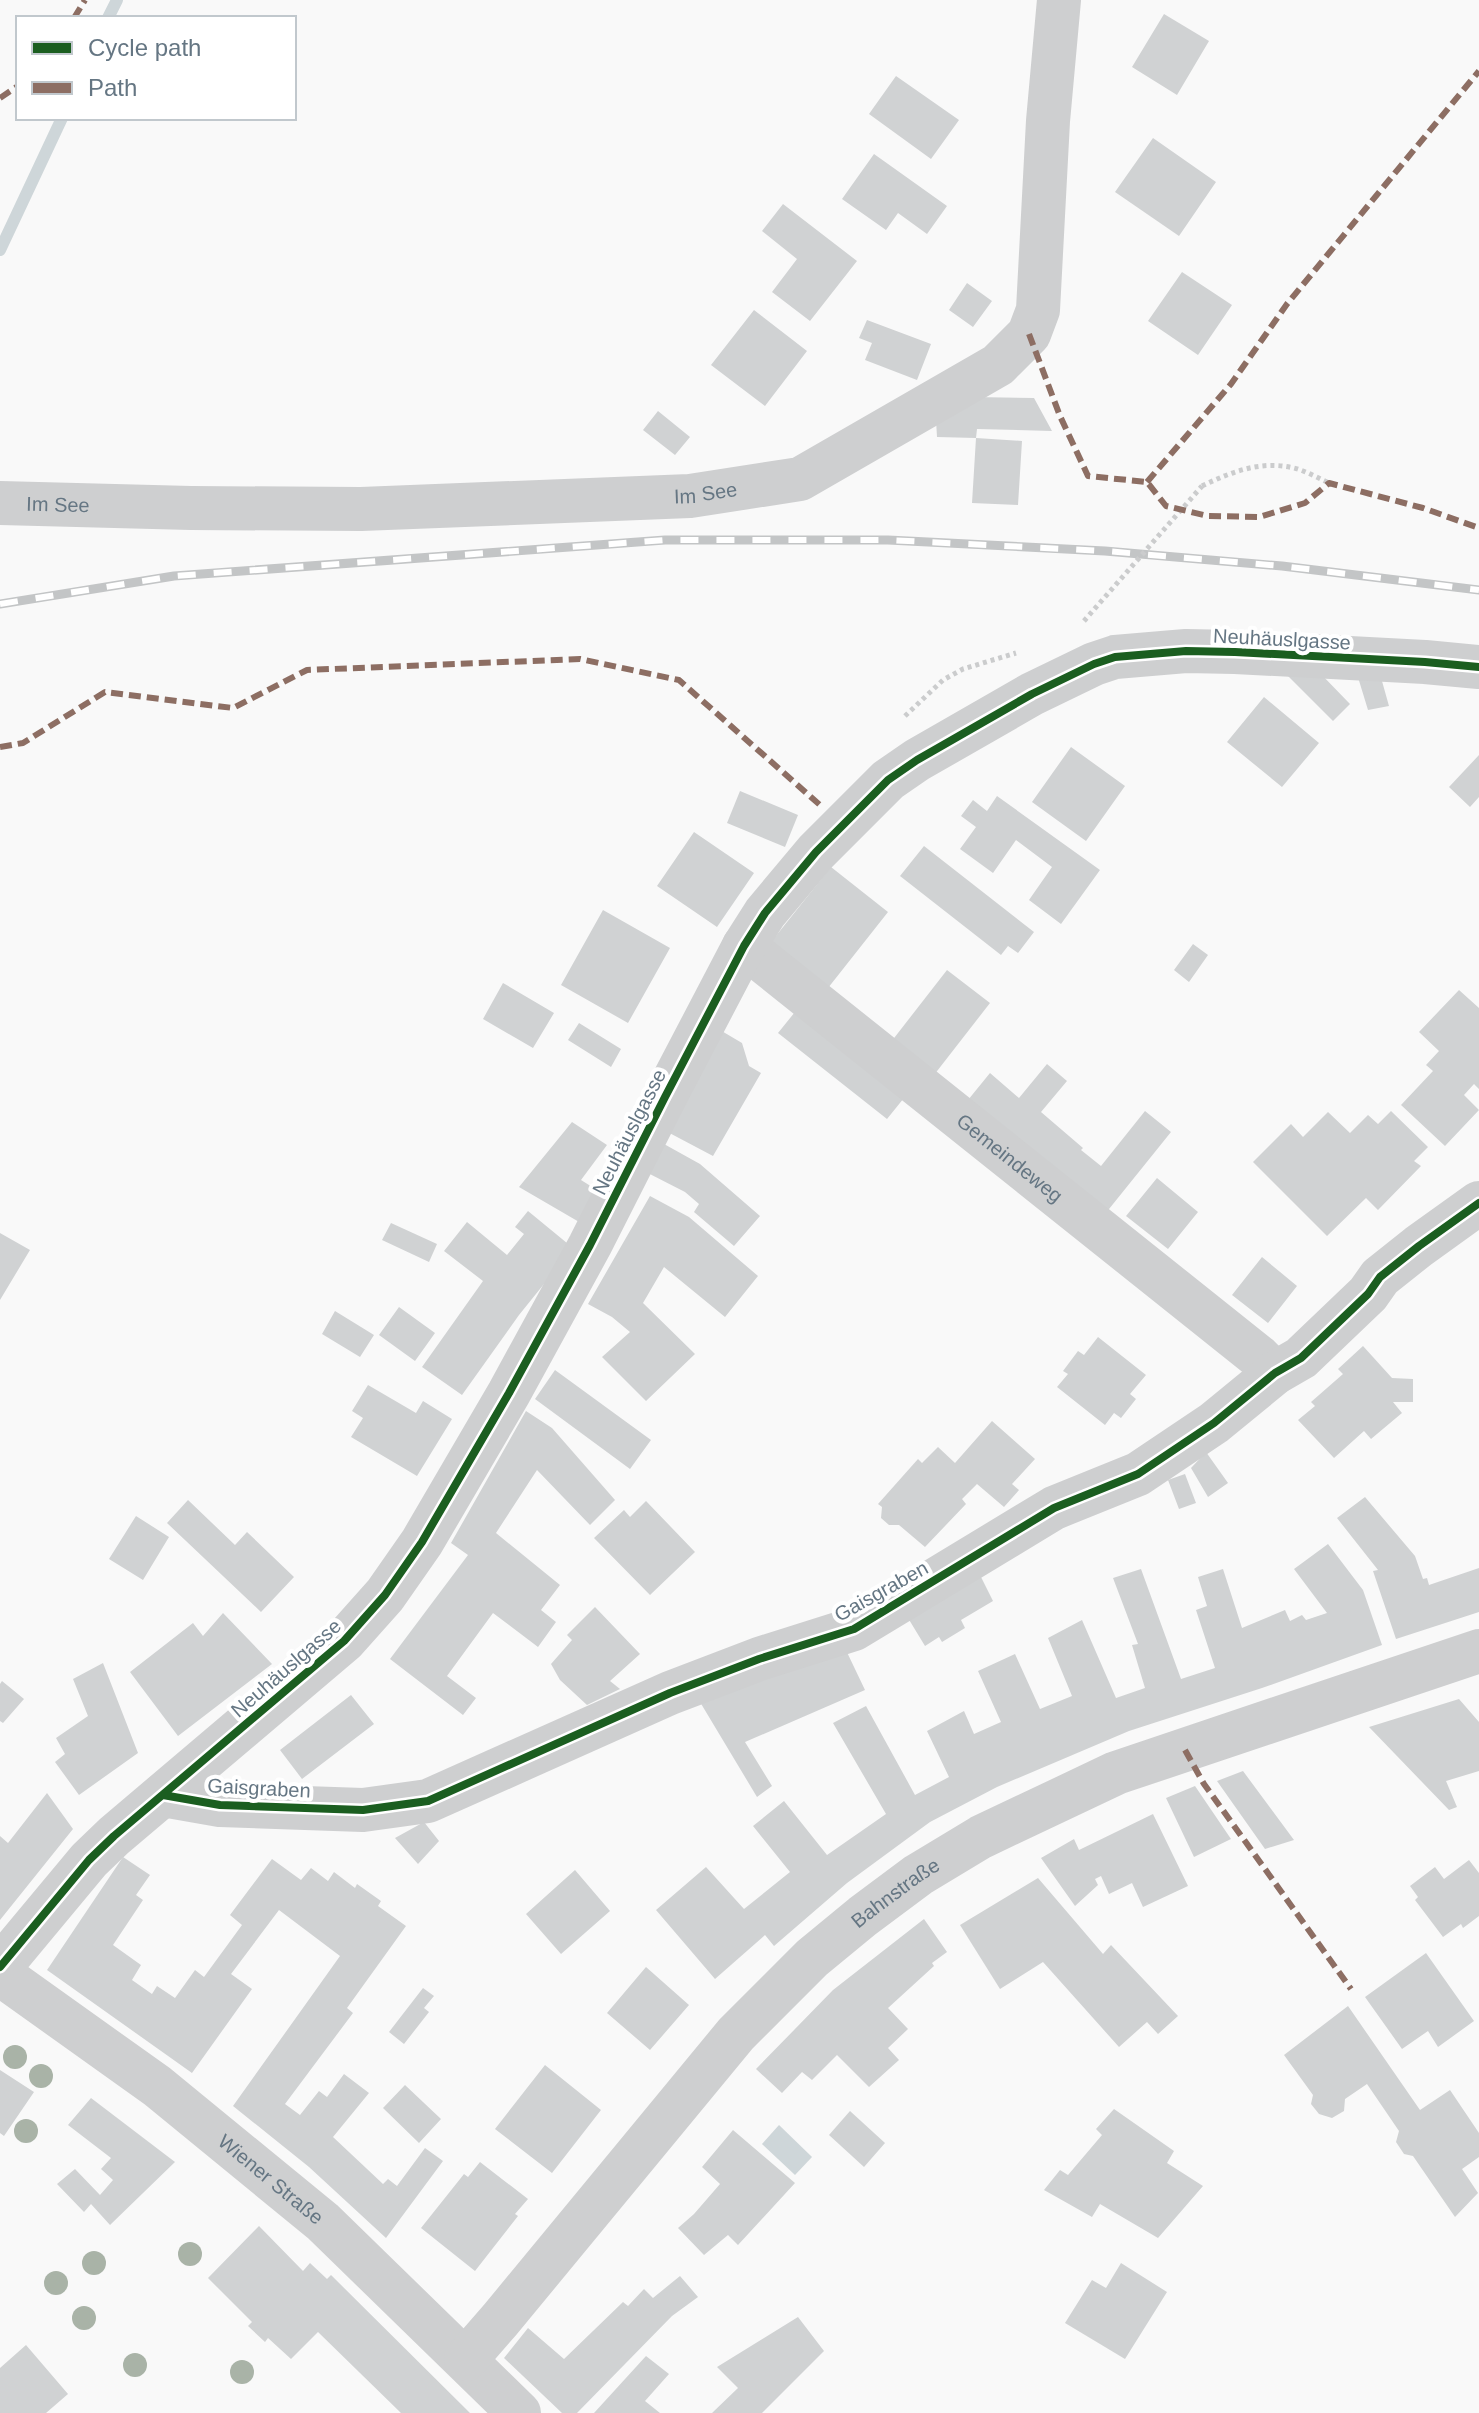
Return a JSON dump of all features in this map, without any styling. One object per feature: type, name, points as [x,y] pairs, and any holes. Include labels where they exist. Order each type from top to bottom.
[{"type":"street","name":"Im See","points":[[0,503],[361,509],[690,496],[800,479],[998,365],[1029,334],[1038,310],[1048,121],[1059,0]]},
{"type":"street","name":"Neuhäuslgasse","points":[[0,1967],[89,1860],[344,1641],[385,1595],[415,1553],[509,1393],[590,1245],[744,946],[765,913],[816,852],[888,780],[1032,694],[1115,657],[1186,651],[1479,667]]},
{"type":"street","name":"Gemeindeweg","points":[[744,946],[1259,1357],[1275,1373]]},
{"type":"street","name":"Gaisgraben","points":[[163,1795],[220,1805],[363,1810],[428,1801],[670,1693],[759,1659],[854,1629],[1054,1508],[1138,1474],[1214,1423],[1275,1373],[1301,1358],[1368,1294],[1380,1277],[1479,1203]]},
{"type":"street","name":"Bahnstraße","points":[[466,2359],[736,2034],[812,1958],[918,1875],[981,1837],[1116,1773],[1479,1651]]},
{"type":"street","name":"Wiener Straße","points":[[0,1974],[157,2086],[323,2222],[519,2413]]},
{"type":"path","points":[[1084,621],[1202,486],[1236,470],[1267,465],[1294,468],[1329,483]]},
{"type":"shaded area","points":[[779,2125],[812,2157],[795,2175],[762,2144]]},
{"type":"building","points":[[1164,14],[1209,41],[1177,95],[1132,67]]},
{"type":"building","points":[[896,76],[959,120],[931,159],[869,114]]},
{"type":"building","points":[[1153,138],[1216,182],[1179,236],[1115,192]]},
{"type":"building","points":[[874,154],[947,206],[927,234],[898,213],[886,230],[842,199]]},
{"type":"building","points":[[783,204],[857,261],[810,321],[772,292],[797,259],[762,231]]},
{"type":"building","points":[[1182,272],[1232,305],[1198,355],[1148,321]]},
{"type":"building","points":[[967,283],[992,301],[973,327],[949,310]]},
{"type":"building","points":[[754,310],[807,351],[765,406],[711,365]]},
{"type":"building","points":[[867,320],[931,344],[917,380],[865,360],[872,343],[859,338]]},
{"type":"building","points":[[973,397],[1034,398],[1052,431],[977,429],[976,438],[937,437],[936,420]]},
{"type":"building","points":[[658,411],[690,437],[675,455],[643,430]]},
{"type":"building","points":[[976,438],[1022,441],[1018,505],[972,503]]},
{"type":"building","points":[[1281,669],[1318,671],[1350,704],[1333,721]]},
{"type":"building","points":[[1357,674],[1380,674],[1389,706],[1368,710]]},
{"type":"building","points":[[1264,697],[1319,743],[1282,787],[1227,742]]},
{"type":"building","points":[[1071,747],[1125,786],[1086,841],[1032,802]]},
{"type":"building","points":[[1479,755],[1479,797],[1470,807],[1449,787]]},
{"type":"building","points":[[740,791],[798,815],[785,847],[727,823]]},
{"type":"building","points":[[997,796],[1100,870],[1061,924],[1029,900],[1052,867],[1016,840],[993,873],[960,849],[976,827],[961,816],[973,800],[987,811]]},
{"type":"building","points":[[694,832],[754,873],[717,927],[657,886]]},
{"type":"building","points":[[924,846],[1034,932],[1018,953],[1008,946],[1001,955],[900,876]]},
{"type":"building","points":[[831,867],[888,912],[828,988],[771,942]]},
{"type":"building","points":[[603,910],[670,948],[628,1023],[561,985]]},
{"type":"building","points":[[1193,944],[1208,955],[1189,982],[1174,970]]},
{"type":"building","points":[[947,970],[990,1003],[934,1075],[891,1042]]},
{"type":"building","points":[[503,983],[554,1013],[533,1048],[483,1019]]},
{"type":"building","points":[[1459,990],[1479,1008],[1479,1089],[1474,1084],[1464,1095],[1479,1110],[1445,1146],[1401,1105],[1433,1071],[1426,1065],[1439,1051],[1419,1032]]},
{"type":"building","points":[[799,1007],[908,1093],[887,1119],[778,1033]]},
{"type":"building","points":[[579,1023],[621,1049],[611,1067],[568,1040]]},
{"type":"building","points":[[720,1030],[742,1043],[749,1066],[761,1073],[713,1156],[660,1128]]},
{"type":"building","points":[[1047,1064],[1067,1081],[1041,1112],[1101,1166],[1145,1111],[1171,1132],[1105,1214],[968,1100],[990,1073],[1019,1098]]},
{"type":"building","points":[[1391,1111],[1428,1147],[1414,1161],[1421,1166],[1378,1210],[1366,1198],[1327,1236],[1253,1162],[1291,1124],[1303,1137],[1328,1112],[1350,1133],[1368,1115],[1378,1124]]},
{"type":"building","points":[[572,1122],[607,1145],[581,1180],[605,1195],[586,1226],[519,1187]]},
{"type":"building","points":[[655,1139],[700,1164],[760,1216],[734,1246],[694,1212],[699,1204],[685,1192],[640,1169]]},
{"type":"building","points":[[1157,1178],[1198,1212],[1168,1249],[1126,1216]]},
{"type":"building","points":[[650,1196],[689,1217],[758,1276],[725,1317],[664,1267],[643,1303],[695,1354],[646,1401],[602,1357],[630,1332],[612,1317],[588,1304]]},
{"type":"building","points":[[528,1211],[573,1248],[519,1315],[462,1395],[422,1367],[483,1281],[444,1251],[467,1222],[507,1255],[524,1234],[515,1227]]},
{"type":"building","points":[[391,1223],[437,1244],[429,1262],[382,1240]]},
{"type":"building","points":[[0,1233],[30,1250],[0,1300]]},
{"type":"building","points":[[1262,1257],[1297,1286],[1268,1323],[1232,1295]]},
{"type":"building","points":[[399,1307],[435,1333],[415,1361],[379,1335]]},
{"type":"building","points":[[335,1311],[374,1335],[360,1357],[322,1334]]},
{"type":"building","points":[[1098,1337],[1146,1375],[1130,1394],[1136,1399],[1121,1418],[1114,1413],[1105,1425],[1057,1387],[1068,1374],[1063,1371],[1078,1351],[1084,1355]]},
{"type":"building","points":[[1363,1346],[1392,1378],[1413,1379],[1413,1402],[1393,1402],[1402,1413],[1371,1439],[1364,1431],[1334,1458],[1298,1420],[1315,1406],[1311,1402],[1343,1374],[1338,1369]]},
{"type":"building","points":[[555,1370],[651,1440],[630,1469],[535,1399]]},
{"type":"building","points":[[368,1385],[416,1413],[423,1401],[452,1419],[417,1476],[351,1437],[363,1418],[352,1411]]},
{"type":"building","points":[[526,1411],[552,1428],[615,1500],[590,1525],[537,1470],[496,1533],[560,1585],[541,1610],[556,1622],[538,1647],[493,1613],[447,1676],[476,1698],[463,1715],[390,1659],[468,1555],[451,1543]]},
{"type":"building","points":[[992,1421],[1035,1459],[1012,1484],[1019,1490],[1004,1507],[977,1484],[962,1499],[966,1504],[925,1547],[899,1525],[889,1525],[881,1518],[882,1507],[878,1504],[918,1459],[922,1463],[938,1447],[955,1463]]},
{"type":"building","points":[[1206,1452],[1228,1483],[1208,1497],[1191,1468]]},
{"type":"building","points":[[1185,1474],[1196,1503],[1179,1509],[1168,1480]]},
{"type":"building","points":[[1365,1497],[1415,1556],[1423,1579],[1427,1578],[1429,1585],[1479,1568],[1479,1612],[1396,1639],[1373,1571],[1378,1570],[1337,1518]]},
{"type":"building","points":[[188,1500],[235,1545],[247,1532],[294,1577],[261,1612],[167,1523]]},
{"type":"building","points":[[646,1501],[695,1552],[650,1595],[594,1538],[624,1510],[630,1517]]},
{"type":"building","points":[[136,1516],[169,1537],[143,1580],[109,1559]]},
{"type":"building","points":[[1328,1544],[1363,1590],[1382,1645],[1129,1731],[997,1787],[930,1822],[847,1883],[774,1946],[765,1935],[715,1979],[656,1910],[706,1867],[744,1909],[790,1872],[753,1826],[784,1801],[827,1855],[886,1814],[833,1723],[866,1706],[915,1795],[949,1777],[927,1731],[964,1711],[974,1734],[1001,1722],[978,1671],[1015,1654],[1040,1709],[1072,1696],[1048,1638],[1082,1620],[1116,1698],[1145,1688],[1132,1645],[1138,1644],[1113,1578],[1141,1569],[1181,1679],[1215,1668],[1196,1610],[1207,1606],[1198,1577],[1223,1569],[1242,1628],[1285,1610],[1290,1621],[1302,1615],[1306,1620],[1327,1613],[1294,1569]]},
{"type":"building","points":[[979,1573],[993,1601],[961,1620],[965,1628],[942,1642],[939,1637],[925,1646],[908,1618]]},
{"type":"building","points":[[595,1607],[640,1654],[610,1681],[620,1689],[587,1705],[560,1680],[551,1664],[572,1640],[567,1635]]},
{"type":"building","points":[[223,1613],[272,1664],[178,1736],[130,1672],[193,1623],[203,1636]]},
{"type":"building","points":[[844,1646],[865,1690],[745,1742],[772,1786],[757,1797],[697,1697]]},
{"type":"building","points":[[103,1663],[138,1753],[79,1795],[55,1762],[65,1754],[56,1738],[88,1716],[73,1679]]},
{"type":"building","points":[[2,1681],[24,1699],[3,1723],[0,1721]]},
{"type":"building","points":[[351,1695],[374,1724],[302,1779],[280,1750]]},
{"type":"building","points":[[1459,1699],[1479,1722],[1479,1771],[1446,1781],[1457,1807],[1449,1810],[1369,1727]]},
{"type":"building","points":[[1243,1771],[1294,1840],[1265,1849],[1217,1781]]},
{"type":"building","points":[[1195,1786],[1231,1839],[1194,1857],[1166,1798]]},
{"type":"building","points":[[47,1793],[73,1829],[0,1920],[0,1836],[8,1843]]},
{"type":"building","points":[[1153,1814],[1188,1886],[1143,1907],[1132,1883],[1109,1894],[1101,1876],[1095,1879],[1098,1885],[1075,1906],[1041,1858],[1074,1839],[1079,1850]]},
{"type":"building","points":[[424,1822],[439,1841],[418,1864],[395,1838]]},
{"type":"building","points":[[123,1857],[150,1875],[136,1895],[143,1900],[113,1945],[141,1965],[132,1980],[152,1994],[157,1986],[175,1998],[195,1970],[204,1977],[242,1925],[230,1915],[272,1859],[301,1880],[311,1868],[328,1881],[334,1872],[355,1888],[357,1884],[381,1901],[378,1906],[406,1926],[347,2008],[353,2013],[285,2104],[300,2115],[319,2091],[327,2097],[344,2074],[369,2093],[333,2137],[383,2184],[388,2179],[397,2186],[425,2148],[443,2161],[386,2238],[309,2167],[233,2106],[340,1956],[279,1910],[231,1974],[252,1989],[192,2073],[47,1970]]},
{"type":"building","points":[[1469,1860],[1479,1873],[1479,1916],[1443,1937],[1415,1900],[1418,1897],[1410,1886],[1435,1867],[1444,1879]]},
{"type":"building","points":[[575,1870],[610,1911],[561,1954],[526,1914]]},
{"type":"building","points":[[1038,1878],[1103,1954],[1111,1945],[1178,2016],[1158,2034],[1147,2022],[1119,2047],[1043,1962],[1000,1989],[960,1925]]},
{"type":"building","points":[[924,1919],[947,1952],[888,2008],[908,2029],[888,2048],[899,2060],[869,2087],[837,2055],[812,2080],[802,2072],[782,2093],[756,2069],[833,1990]]},
{"type":"building","points":[[1426,1953],[1474,2021],[1438,2047],[1428,2031],[1402,2049],[1365,1997]]},
{"type":"building","points":[[646,1967],[689,2005],[650,2050],[607,2013]]},
{"type":"building","points":[[423,1988],[434,1996],[424,2008],[429,2012],[404,2044],[389,2032]]},
{"type":"building","points":[[1348,2006],[1420,2110],[1450,2090],[1479,2133],[1479,2157],[1462,2169],[1478,2193],[1455,2217],[1413,2156],[1404,2154],[1396,2142],[1399,2131],[1367,2084],[1345,2099],[1344,2111],[1332,2118],[1319,2114],[1311,2104],[1313,2095],[1284,2055]]},
{"type":"building","points":[[545,2065],[601,2110],[552,2173],[495,2129]]},
{"type":"building","points":[[0,2070],[34,2092],[4,2136],[0,2133]]},
{"type":"building","points":[[405,2085],[441,2119],[419,2143],[383,2108]]},
{"type":"building","points":[[91,2098],[175,2162],[110,2225],[91,2204],[84,2212],[57,2184],[75,2169],[100,2195],[113,2180],[101,2169],[111,2158],[68,2125]]},
{"type":"building","points":[[1114,2109],[1174,2151],[1167,2163],[1203,2186],[1158,2238],[1100,2204],[1092,2217],[1044,2190],[1060,2170],[1068,2175],[1102,2135],[1096,2129]]},
{"type":"building","points":[[850,2111],[885,2143],[864,2167],[829,2135]]},
{"type":"building","points":[[733,2130],[795,2183],[738,2245],[728,2235],[704,2255],[678,2228],[720,2184],[702,2167]]},
{"type":"building","points":[[480,2162],[528,2199],[475,2271],[421,2228],[464,2174],[468,2177]]},
{"type":"building","points":[[259,2226],[303,2271],[310,2263],[327,2279],[331,2275],[470,2413],[401,2413],[318,2332],[291,2359],[268,2338],[265,2342],[248,2326],[252,2322],[208,2278]]},
{"type":"building","points":[[1121,2263],[1167,2292],[1125,2359],[1065,2323],[1092,2280],[1106,2288]]},
{"type":"building","points":[[680,2276],[698,2297],[672,2316],[577,2413],[562,2413],[504,2358],[528,2328],[564,2359],[623,2302],[628,2306],[644,2289],[653,2298]]},
{"type":"building","points":[[798,2317],[824,2351],[762,2413],[712,2413],[738,2388],[717,2367]]},
{"type":"building","points":[[26,2345],[68,2394],[46,2413],[0,2413],[0,2368]]},
{"type":"building","points":[[646,2356],[669,2374],[645,2401],[660,2413],[594,2413]]},
{"type":"waterway","points":[[109,16],[117,0]]},
{"type":"waterway","points":[[0,250],[61,120]]},
{"type":"railway","points":[[0,604],[174,576],[665,540],[888,540],[1105,551],[1282,566],[1479,590]]},
{"type":"marked path","points":[[75,16],[85,0]]},
{"type":"marked path","points":[[1147,482],[1231,384],[1287,304],[1479,71]]},
{"type":"marked path","points":[[0,98],[16,87]]},
{"type":"marked path","points":[[1029,334],[1060,416],[1088,476],[1147,482],[1166,506],[1208,516],[1259,517],[1305,503],[1329,483],[1423,508],[1479,528]]},
{"type":"marked path","points":[[0,747],[23,743],[105,692],[233,708],[307,670],[580,659],[679,680],[820,805]]},
{"type":"marked path","points":[[1185,1750],[1204,1784],[1351,1989]]},
{"type":"cycle path","points":[[0,1967],[89,1860],[344,1641],[385,1595],[422,1542],[509,1393],[590,1245],[744,946],[765,913],[816,852],[888,780],[1032,694],[1115,657],[1186,651],[1235,652],[1479,667]]},
{"type":"cycle path","points":[[163,1795],[220,1805],[363,1810],[428,1801],[670,1693],[759,1659],[854,1629],[1054,1508],[1138,1474],[1214,1423],[1275,1373],[1301,1358],[1368,1294],[1380,1277],[1479,1203]]}]
